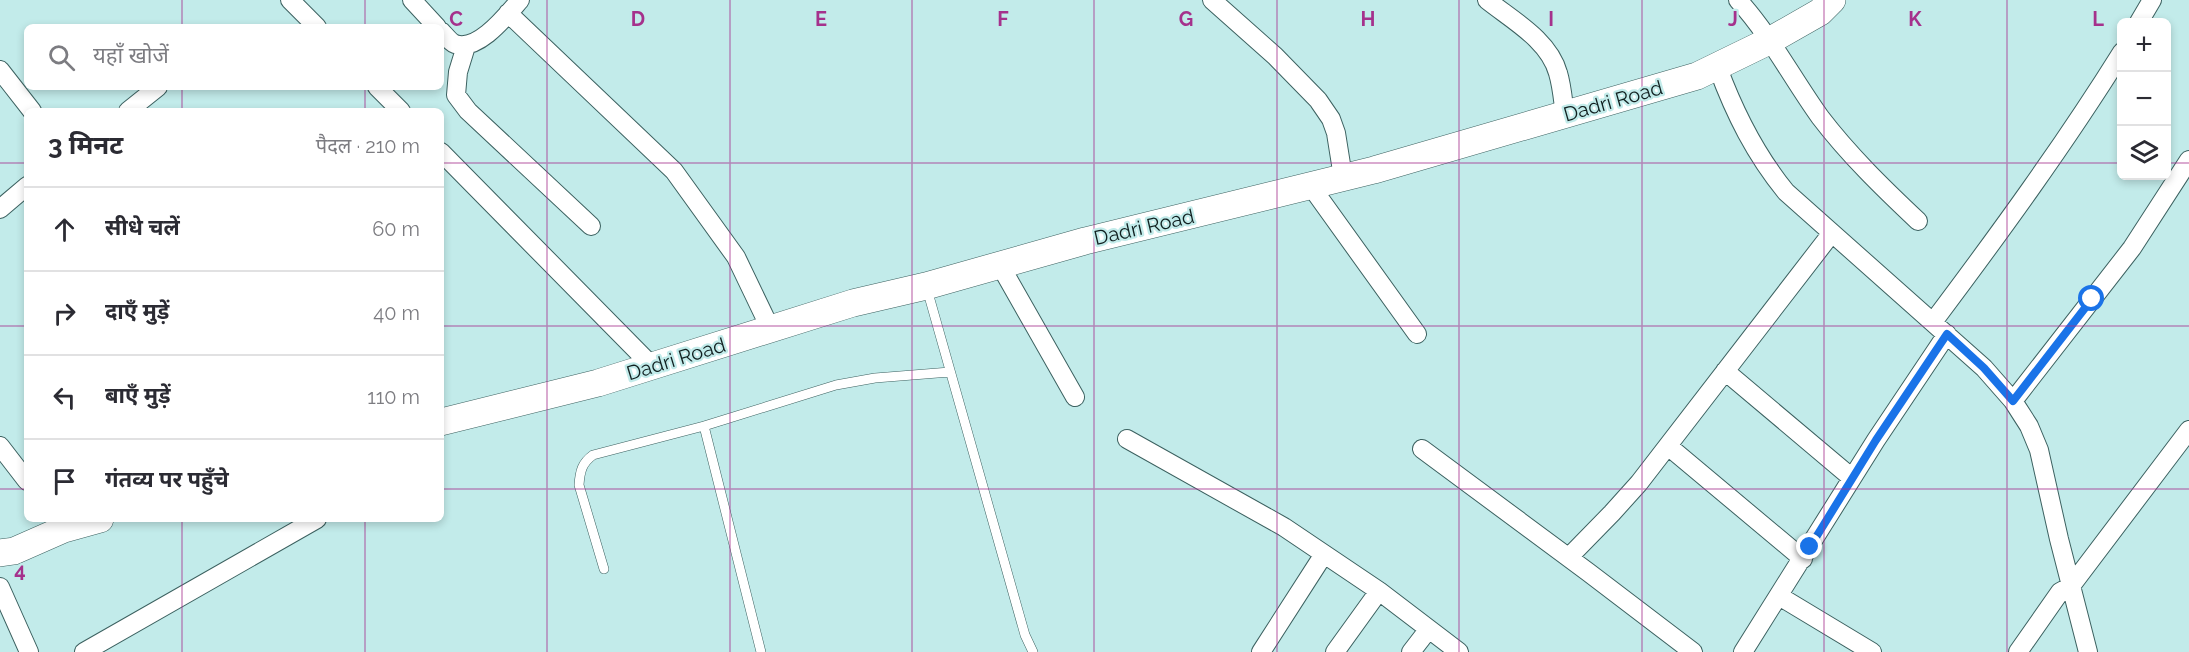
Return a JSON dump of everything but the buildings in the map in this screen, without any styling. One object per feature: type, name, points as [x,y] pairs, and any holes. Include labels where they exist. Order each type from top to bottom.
[{"type":"main road","name":"Dadri Road","points":[[444,421],[598,383],[854,303],[926,286],[1085,241],[1162,224],[1374,170],[1697,76],[1718,68],[1771,40],[1820,12],[1832,0]]},
{"type":"main road","points":[[5,557],[60,524],[76,522]]},
{"type":"street","points":[[290,0],[314,24]]},
{"type":"street","points":[[412,0],[434,24]]},
{"type":"street","points":[[1212,0],[1289,70],[1318,100],[1331,119],[1336,133],[1343,177]]},
{"type":"street","points":[[1487,0],[1536,39],[1552,59],[1558,71],[1565,115]]},
{"type":"street","points":[[1738,0],[1771,40],[1794,78],[1849,153],[1918,221]]},
{"type":"street","points":[[2141,18],[2152,0]]},
{"type":"street","points":[[444,34],[453,43],[466,46],[477,42],[514,7],[674,171],[736,257],[771,330]]},
{"type":"street","points":[[466,46],[458,72],[456,95],[468,111],[591,226]]},
{"type":"street","points":[[1933,322],[1991,245],[2088,107],[2117,59]]},
{"type":"street","points":[[1718,68],[1747,136],[1766,168],[1786,192],[1984,368],[2013,401],[2029,426],[2039,450],[2088,652]]},
{"type":"street","points":[[0,70],[30,108]]},
{"type":"street","points":[[132,108],[154,90]]},
{"type":"street","points":[[380,90],[398,108]]},
{"type":"street","points":[[444,155],[652,366]]},
{"type":"street","points":[[2013,401],[2132,248],[2189,160]]},
{"type":"street","points":[[1310,185],[1417,334]]},
{"type":"street","points":[[0,209],[24,189]]},
{"type":"street","points":[[1569,557],[1612,513],[1668,446],[1831,234]]},
{"type":"street","points":[[1000,265],[1075,397]]},
{"type":"street","points":[[1743,652],[1852,478],[1947,334]]},
{"type":"street","points":[[1725,371],[1852,478]]},
{"type":"street","points":[[2018,652],[2060,592],[2071,586],[2189,430]]},
{"type":"street","points":[[1127,439],[1284,527],[1379,591],[1459,652]]},
{"type":"street","points":[[0,446],[24,477]]},
{"type":"street","points":[[1668,446],[1803,559]]},
{"type":"street","points":[[1422,449],[1693,652]]},
{"type":"street","points":[[84,652],[312,522]]},
{"type":"street","points":[[1261,652],[1324,554]]},
{"type":"street","points":[[0,587],[29,652]]},
{"type":"street","points":[[1335,652],[1379,591]]},
{"type":"street","points":[[1779,596],[1845,645],[1872,652]]},
{"type":"street","points":[[1411,652],[1428,630]]},
{"type":"lane","points":[[926,286],[1025,635],[1034,652]]},
{"type":"lane","points":[[604,569],[579,485],[584,462],[593,455],[704,426],[836,385],[875,378],[950,372]]},
{"type":"lane","points":[[704,426],[761,652]]},
{"type":"route","points":[[1810,547],[1876,440],[1947,334],[1984,368],[2013,401],[2092,299]]}]
